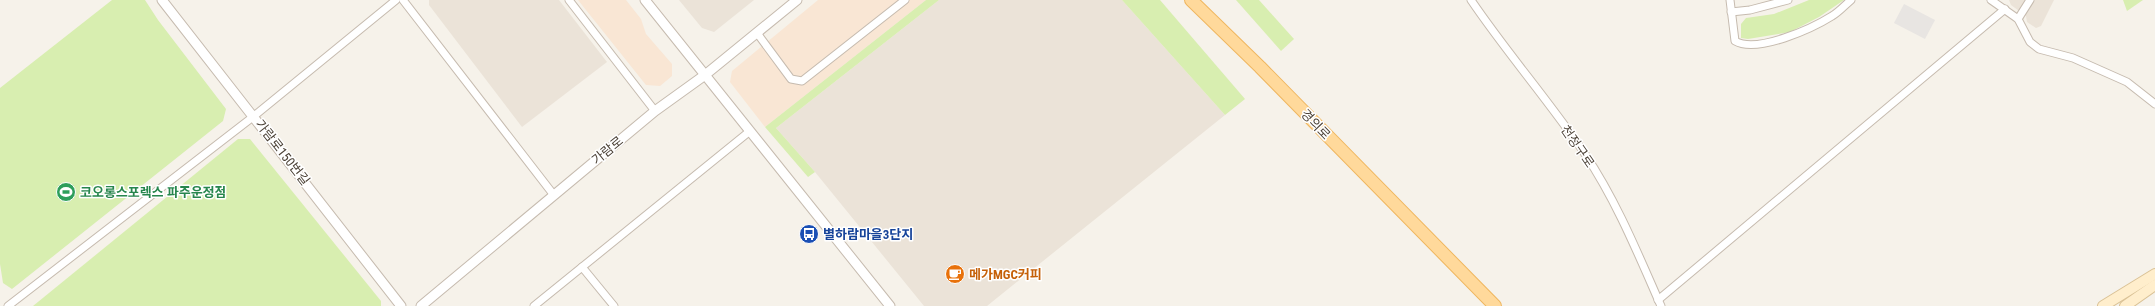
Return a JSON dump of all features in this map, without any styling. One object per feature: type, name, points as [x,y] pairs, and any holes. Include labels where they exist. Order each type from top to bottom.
[{"type":"main road","name":"경의로","points":[[1191,0],[1260,67],[1492,306]]},
{"type":"main road","points":[[2103,306],[2155,274]]},
{"type":"main road","points":[[2125,306],[2155,285]]},
{"type":"street","name":"가람로150번길","points":[[162,0],[402,306]]},
{"type":"street","points":[[8,306],[254,116],[396,0]]},
{"type":"street","points":[[403,0],[553,194]]},
{"type":"street","points":[[569,0],[655,111]]},
{"type":"street","points":[[645,0],[890,306]]},
{"type":"street","name":"가람로","points":[[421,306],[553,194],[655,111],[705,75],[797,0]]},
{"type":"street","points":[[757,33],[791,79],[802,81],[905,0]]},
{"type":"street","name":"천정구로","points":[[1471,0],[1571,135],[1597,173],[1621,216],[1660,303]]},
{"type":"street","points":[[1730,0],[1735,41],[1750,44],[1792,37],[1834,16],[1851,0]]},
{"type":"street","points":[[1731,12],[1750,10],[1788,0]]},
{"type":"street","points":[[1991,0],[2018,19],[2030,42],[2040,49],[2072,58],[2127,82],[2155,104]]},
{"type":"street","points":[[2018,19],[2030,0]]},
{"type":"street","points":[[1660,303],[2005,9]]},
{"type":"street","points":[[534,306],[750,131]]},
{"type":"street","points":[[582,267],[614,306]]},
{"type":"shaded area","points":[[429,0],[559,0],[607,62],[522,127],[429,5]]},
{"type":"shaded area","points":[[578,0],[626,0],[641,19],[646,34],[672,64],[672,76],[660,86],[646,85]]},
{"type":"shaded area","points":[[679,0],[754,0],[714,32],[702,28]]},
{"type":"shaded area","points":[[818,0],[926,0],[765,127],[730,82],[732,71]]},
{"type":"shaded area","points":[[939,0],[1122,0],[1225,115],[987,306],[924,306],[815,172],[776,128]]},
{"type":"shaded area","points":[[2009,0],[2054,0],[2041,26],[2036,28],[2027,22],[2026,16],[2011,5]]},
{"type":"shaded area","points":[[1904,4],[1935,20],[1925,39],[1894,23]]},
{"type":"green space","name":"코오롱스포렉스 파주운정점","points":[[112,0],[145,0],[158,20],[226,109],[223,121],[12,289],[3,283],[0,264],[0,88]]},
{"type":"green space","points":[[926,0],[939,0],[776,128],[815,172],[808,177],[765,127]]},
{"type":"green space","points":[[1122,0],[1160,0],[1245,99],[1225,115]]},
{"type":"green space","points":[[1236,0],[1259,0],[1294,39],[1281,51]]},
{"type":"green space","points":[[1809,0],[1844,0],[1819,17],[1790,32],[1748,39],[1741,38],[1741,24],[1746,18],[1774,14]]},
{"type":"green space","points":[[2123,0],[2143,0],[2127,11]]},
{"type":"green space","name":"코오롱스포렉스 파주운정점","points":[[238,139],[250,139],[381,301],[381,306],[33,306]]},
{"type":"place","name":"코오롱스포렉스 파주운정점","points":[[66,192]]},
{"type":"place","name":"별하람마을3단지","points":[[809,234]]},
{"type":"place","name":"메가MGC커피","points":[[955,274]]}]
